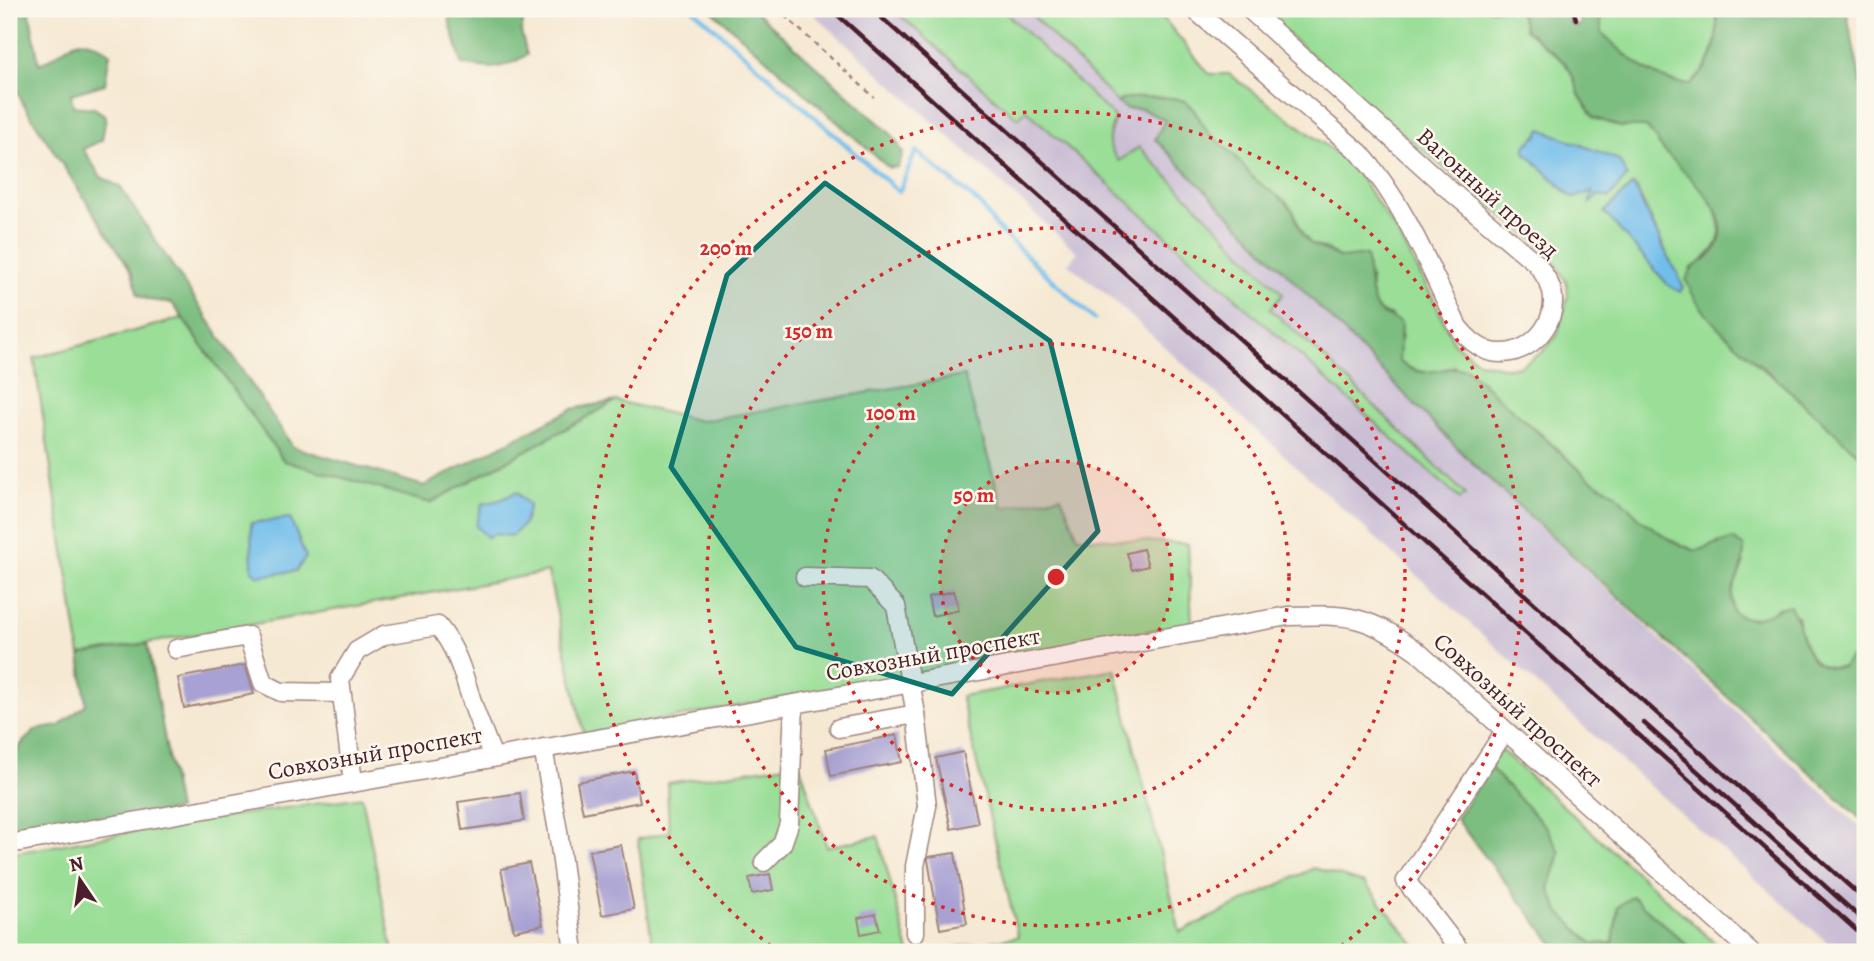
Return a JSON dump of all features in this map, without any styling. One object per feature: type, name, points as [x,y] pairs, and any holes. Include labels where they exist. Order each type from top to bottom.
[{"type":"street","name":"Вагонный проезд","points":[[1194,9],[1360,153],[1378,173],[1408,219],[1458,327],[1470,342],[1489,351],[1507,352],[1524,348],[1536,340],[1552,310],[1552,292],[1547,278],[1536,262],[1447,188],[1249,9]]},
{"type":"street","points":[[805,577],[870,579],[896,607],[916,714],[927,806],[915,866],[915,933]]},
{"type":"street","name":"Совхозный проспект","points":[[9,844],[1288,617],[1324,615],[1359,618],[1387,630],[1417,651],[1751,952]]},
{"type":"street","points":[[353,782],[340,679],[357,651],[384,635],[438,626],[447,637],[466,675],[493,757]]},
{"type":"street","points":[[176,649],[248,636],[263,682],[281,692],[341,693]]},
{"type":"street","points":[[764,862],[782,844],[789,824],[794,704]]},
{"type":"street","points":[[839,728],[916,714]]},
{"type":"street","points":[[1461,952],[1406,881],[1505,731]]},
{"type":"street","points":[[543,748],[575,952]]},
{"type":"path","points":[[777,9],[874,97]]},
{"type":"highlighted area","points":[[825,183],[1050,341],[1098,531],[952,694],[796,647],[671,467],[727,275]]},
{"type":"shaded area","points":[[808,9],[1026,9],[1107,91],[1142,87],[1474,465],[1865,832],[1865,952],[1838,952],[1623,762],[1105,293],[1068,264],[1077,252]]},
{"type":"green space","points":[[9,9],[29,9],[39,64],[80,41],[98,45],[110,53],[105,84],[71,94],[73,106],[94,108],[106,116],[102,140],[83,149],[101,177],[120,187],[293,447],[424,486],[572,409],[616,401],[430,503],[284,461],[172,303],[149,300],[138,295],[132,272],[22,102],[9,69]]},
{"type":"green space","points":[[452,9],[526,9],[521,32],[527,55],[510,64],[496,67],[462,64],[449,19]]},
{"type":"green space","points":[[710,9],[753,9],[893,136],[903,153],[898,167],[889,168]]},
{"type":"green space","points":[[893,9],[1002,9],[1115,118],[1109,141],[1111,150],[1119,161],[1139,147],[1283,294],[1270,309],[1329,362],[1465,494],[1460,499],[1026,110],[1018,119]]},
{"type":"green space","points":[[1026,9],[1156,9],[1209,74],[1229,74],[1352,165],[1398,234],[1454,343],[1479,362],[1508,368],[1520,366],[1541,353],[1557,336],[1568,296],[1567,284],[1555,261],[1393,126],[1259,9],[1519,9],[1525,29],[1564,62],[1571,72],[1580,96],[1594,118],[1621,127],[1646,127],[1666,153],[1706,195],[1716,210],[1720,225],[1718,240],[1709,255],[1690,269],[1758,366],[1780,382],[1865,460],[1865,661],[1850,657],[1843,667],[1822,665],[1809,654],[1797,616],[1778,608],[1756,618],[1732,612],[1729,597],[1744,563],[1720,542],[1696,551],[1672,541],[1639,518],[1615,493],[1591,480],[1540,433],[1454,366],[1426,372],[1405,366],[1399,361],[1402,336],[1392,316],[1385,314],[1373,303],[1371,279],[1330,251],[1311,244],[1303,235],[1293,211],[1286,202],[1254,179],[1236,157],[1207,131],[1194,110],[1172,98],[1122,99],[1118,103]],"holes":[[[1538,135],[1598,194],[1590,202],[1592,191],[1575,197],[1569,195],[1525,152]],[[1633,185],[1637,189],[1674,269],[1604,213]]]},
{"type":"green space","points":[[1519,9],[1567,9],[1571,25],[1578,27],[1581,21],[1578,9],[1599,9],[1602,33],[1621,51],[1654,74],[1678,83],[1691,84],[1710,60],[1716,40],[1716,9],[1846,9],[1865,102],[1865,460],[1727,336],[1703,310],[1686,280],[1689,273],[1718,245],[1721,232],[1713,205],[1646,127],[1621,127],[1594,118],[1580,96],[1571,72],[1564,62],[1525,29]]},
{"type":"green space","points":[[1599,9],[1716,9],[1716,40],[1710,59],[1691,84],[1678,83],[1654,74],[1631,59],[1602,33]]},
{"type":"green space","points":[[1142,97],[1185,101],[1207,131],[1236,157],[1254,179],[1286,202],[1293,211],[1303,235],[1311,244],[1341,258],[1366,255],[1372,295],[1377,309],[1401,323],[1399,361],[1408,368],[1425,372],[1467,369],[1591,480],[1615,493],[1639,518],[1672,541],[1696,551],[1733,539],[1744,547],[1744,557],[1732,595],[1733,612],[1750,619],[1790,606],[1806,648],[1819,664],[1843,667],[1850,657],[1865,661],[1865,823],[1474,465],[1155,139],[1165,120],[1142,109],[1127,109],[1118,103],[1122,99]]},
{"type":"green space","points":[[182,318],[284,461],[430,503],[616,401],[701,421],[964,376],[1003,508],[1061,496],[1078,537],[1188,544],[1192,623],[584,734],[548,572],[80,655],[34,358]]},
{"type":"green space","points":[[147,643],[178,810],[9,840],[9,762],[23,742],[36,730],[59,726],[86,704],[80,655]]},
{"type":"green space","points":[[1115,669],[1180,932],[1314,868],[1365,883],[1421,952],[926,952],[1018,937],[961,696]]},
{"type":"green space","points":[[1501,750],[1725,952],[1695,952],[1632,897],[1618,907],[1613,943],[1593,944],[1559,912],[1549,888],[1560,853],[1490,767]]},
{"type":"green space","points":[[799,763],[827,847],[878,836],[909,952],[653,952],[638,839],[669,832],[667,783]]},
{"type":"green space","points":[[1490,767],[1547,828],[1560,853],[1549,888],[1559,912],[1593,944],[1613,943],[1618,907],[1632,896],[1695,952],[1560,952],[1456,819]]},
{"type":"green space","points":[[362,797],[393,952],[9,952],[9,854],[180,823]]},
{"type":"water","points":[[1541,129],[1619,160],[1627,176],[1609,198],[1598,195],[1590,203],[1592,191],[1575,198],[1525,152],[1525,146]]},
{"type":"water","points":[[1633,185],[1678,273],[1683,287],[1680,292],[1668,285],[1604,212]]},
{"type":"water","points":[[516,492],[529,505],[524,524],[512,536],[495,534],[487,537],[476,526],[482,504],[500,500]]},
{"type":"water","points":[[290,518],[306,557],[296,571],[259,576],[252,571],[251,523]]},
{"type":"building","points":[[1143,549],[1148,566],[1132,570],[1127,553]]},
{"type":"building","points":[[954,591],[959,610],[932,616],[928,597]]},
{"type":"building","points":[[245,665],[254,694],[184,708],[178,678]]},
{"type":"building","points":[[897,735],[902,762],[831,776],[826,749]]},
{"type":"building","points":[[963,752],[978,823],[951,829],[936,758]]},
{"type":"building","points":[[634,771],[640,802],[583,813],[577,782]]},
{"type":"building","points":[[520,793],[524,821],[462,830],[458,802]]},
{"type":"building","points":[[621,845],[634,909],[602,915],[589,851]]},
{"type":"building","points":[[955,853],[967,924],[940,929],[928,857]]},
{"type":"building","points":[[529,863],[543,925],[514,931],[501,869]]},
{"type":"building","points":[[770,874],[773,890],[752,894],[749,878]]},
{"type":"building","points":[[876,914],[880,930],[861,934],[858,918]]},
{"type":"waterway","points":[[693,9],[899,192],[916,151],[980,204],[996,227],[1094,319]]},
{"type":"railway","points":[[831,9],[1865,938]]},
{"type":"railway","points":[[872,9],[1865,900]]},
{"type":"railway","points":[[1573,9],[1576,19]]},
{"type":"railway","points":[[1644,723],[1865,922]]}]
